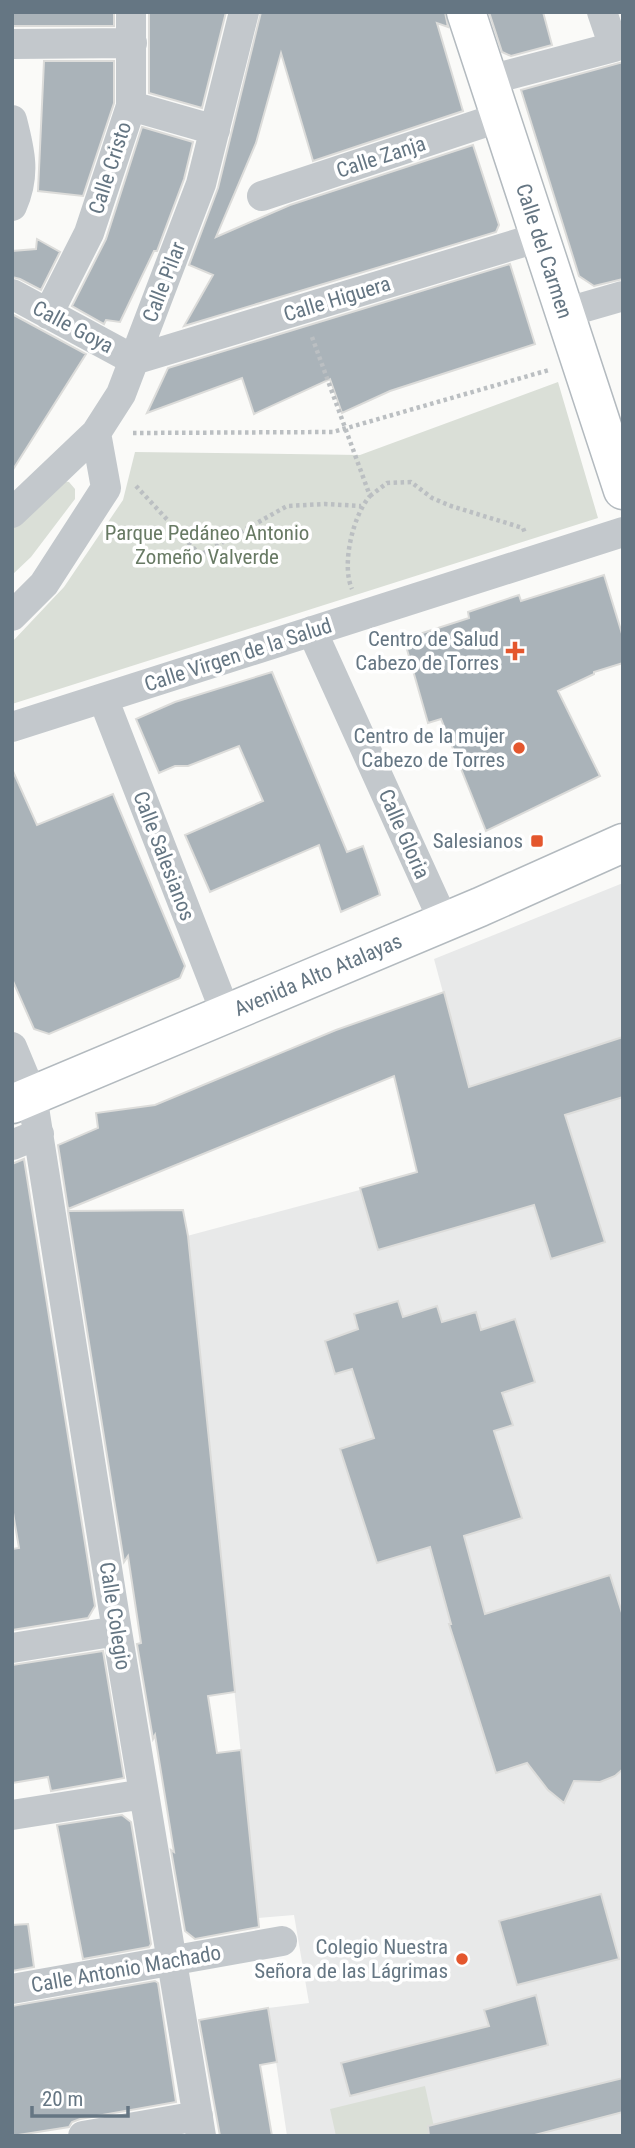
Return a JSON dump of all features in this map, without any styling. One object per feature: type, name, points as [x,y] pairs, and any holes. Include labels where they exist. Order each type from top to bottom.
[{"type":"main road","name":"Calle del Carmen","points":[[466,12],[623,490]]},
{"type":"main road","name":"Avenida Alto Atalayas","points":[[22,1100],[444,922],[623,843]]},
{"type":"street","name":"Calle Cristo","points":[[48,314],[89,233],[131,106],[131,12]]},
{"type":"street","name":"Calle Pilar","points":[[12,513],[96,433],[121,394],[201,184],[244,12]]},
{"type":"street","points":[[489,80],[614,47],[602,12]]},
{"type":"street","points":[[12,44],[132,43]]},
{"type":"street","points":[[131,106],[215,130]]},
{"type":"street","name":"Calle Zanja","points":[[262,196],[501,117]]},
{"type":"street","points":[[12,120],[21,159],[19,190],[12,206]]},
{"type":"street","name":"Calle Higuera","points":[[134,360],[540,237]]},
{"type":"street","name":"Calle Goya","points":[[12,294],[134,360]]},
{"type":"street","points":[[565,313],[623,296]]},
{"type":"street","points":[[12,616],[44,584],[106,488],[96,433]]},
{"type":"street","name":"Calle Virgen de la Salud","points":[[12,727],[623,532]]},
{"type":"street","name":"Calle Gloria","points":[[312,631],[444,922]]},
{"type":"street","name":"Calle Salesianos","points":[[103,698],[226,1014]]},
{"type":"street","name":"Calle Colegio","points":[[12,1047],[22,1100],[25,1140],[117,1631],[199,2126]]},
{"type":"street","points":[[12,1648],[117,1631]]},
{"type":"street","points":[[12,1815],[144,1794]]},
{"type":"street","name":"Calle Antonio Machado","points":[[12,1989],[282,1941]]},
{"type":"street","points":[[83,2136],[199,2126]]},
{"type":"path","points":[[302,309],[370,496]]},
{"type":"path","points":[[96,433],[333,432],[580,360]]},
{"type":"path","points":[[106,481],[137,486],[200,555],[287,506],[361,506]]},
{"type":"path","points":[[364,615],[349,583],[348,548],[361,506],[387,483],[411,482],[432,498],[451,506],[523,528],[534,560]]},
{"type":"shaded area","points":[[623,883],[623,2136],[287,2136],[268,2008],[309,2003],[294,1915],[258,1918],[187,1236],[487,1156],[434,959]]},
{"type":"green space","name":"Parque Pedáneo Antonio Zomeño Valverde","points":[[558,382],[598,518],[12,704],[12,642],[64,587],[123,500],[135,452],[360,455]]},
{"type":"green space","points":[[63,481],[69,482],[75,489],[75,499],[31,557],[12,575],[12,527],[49,489]]},
{"type":"green space","points":[[425,2086],[436,2136],[336,2136],[330,2109]]},
{"type":"building","points":[[12,12],[114,12],[114,26],[12,26]]},
{"type":"building","points":[[149,12],[226,12],[202,108],[149,93]]},
{"type":"building","points":[[261,12],[445,12],[448,27],[437,23],[463,111],[313,161],[281,53],[256,143],[216,237],[290,205],[473,145],[499,225],[496,232],[184,326],[213,275],[189,265],[218,188]]},
{"type":"building","points":[[489,12],[543,12],[552,45],[511,56],[502,52]]},
{"type":"building","points":[[44,61],[114,61],[114,103],[83,196],[38,191]]},
{"type":"building","points":[[623,62],[623,279],[594,286],[579,276],[521,90]]},
{"type":"building","points":[[142,127],[193,142],[184,179],[157,251],[154,251],[120,322],[106,320],[104,324],[72,306],[106,239]]},
{"type":"building","points":[[37,239],[60,252],[41,290],[12,277],[12,251],[36,249]]},
{"type":"building","points":[[510,264],[535,344],[390,391],[342,413],[330,379],[254,414],[242,378],[147,413],[168,368]]},
{"type":"building","points":[[12,314],[86,354],[12,471]]},
{"type":"building","points":[[604,575],[623,637],[623,663],[594,672],[558,691],[600,776],[486,831],[441,719],[428,723],[404,639],[469,618],[468,612],[519,595],[521,601]]},
{"type":"building","points":[[272,672],[347,852],[363,846],[378,888],[380,895],[341,912],[319,845],[210,892],[185,835],[263,801],[239,746],[188,766],[175,766],[159,773],[136,719],[175,702]]},
{"type":"building","points":[[12,769],[37,825],[113,794],[185,966],[180,978],[49,1034],[34,1029],[12,979]]},
{"type":"building","points":[[444,992],[469,1087],[623,1037],[623,1097],[565,1115],[605,1242],[551,1259],[534,1205],[378,1250],[360,1188],[417,1172],[394,1076],[68,1209],[58,1145],[98,1128],[96,1113],[155,1105],[336,1030]]},
{"type":"building","points":[[24,1159],[95,1606],[88,1618],[12,1630],[12,1549],[19,1548],[12,1507],[12,1164]]},
{"type":"building","points":[[183,1210],[188,1236],[235,1692],[208,1696],[217,1753],[241,1750],[259,1927],[195,1939],[185,1931],[155,1735],[153,1739],[137,1644],[141,1643],[128,1556],[124,1562],[68,1211]]},
{"type":"building","points":[[398,1301],[403,1317],[437,1306],[442,1322],[476,1312],[481,1330],[515,1319],[535,1382],[502,1393],[513,1425],[494,1431],[522,1518],[464,1536],[485,1614],[610,1575],[623,1616],[623,1769],[615,1776],[600,1782],[574,1781],[564,1803],[548,1790],[527,1763],[496,1773],[449,1624],[430,1547],[377,1563],[340,1449],[374,1438],[352,1369],[335,1374],[325,1341],[358,1329],[354,1314]]},
{"type":"building","points":[[103,1651],[124,1778],[51,1791],[48,1777],[12,1783],[12,1665]]},
{"type":"building","points":[[122,1815],[131,1822],[151,1944],[149,1947],[83,1959],[57,1825]]},
{"type":"building","points":[[601,1894],[619,1959],[517,1985],[499,1921]]},
{"type":"building","points":[[28,1924],[34,1967],[12,1971],[12,1925]]},
{"type":"building","points":[[155,1981],[158,1983],[176,2102],[80,2119],[72,2122],[69,2127],[12,2136],[12,2006]]},
{"type":"building","points":[[536,1995],[548,2045],[350,2096],[341,2063],[489,2026],[484,2010]]},
{"type":"building","points":[[268,2008],[277,2062],[260,2065],[272,2136],[220,2136],[199,2020]]},
{"type":"building","points":[[623,2078],[623,2112],[531,2136],[429,2136],[428,2126]]},
{"type":"place","name":"Centro de Salud Cabezo de Torres","points":[[515,651]]},
{"type":"place","name":"Centro de la mujer Cabezo de Torres","points":[[519,748]]},
{"type":"place","name":"Salesianos","points":[[537,841]]},
{"type":"place","name":"Colegio Nuestra Señora de las Lágrimas","points":[[462,1959]]}]
